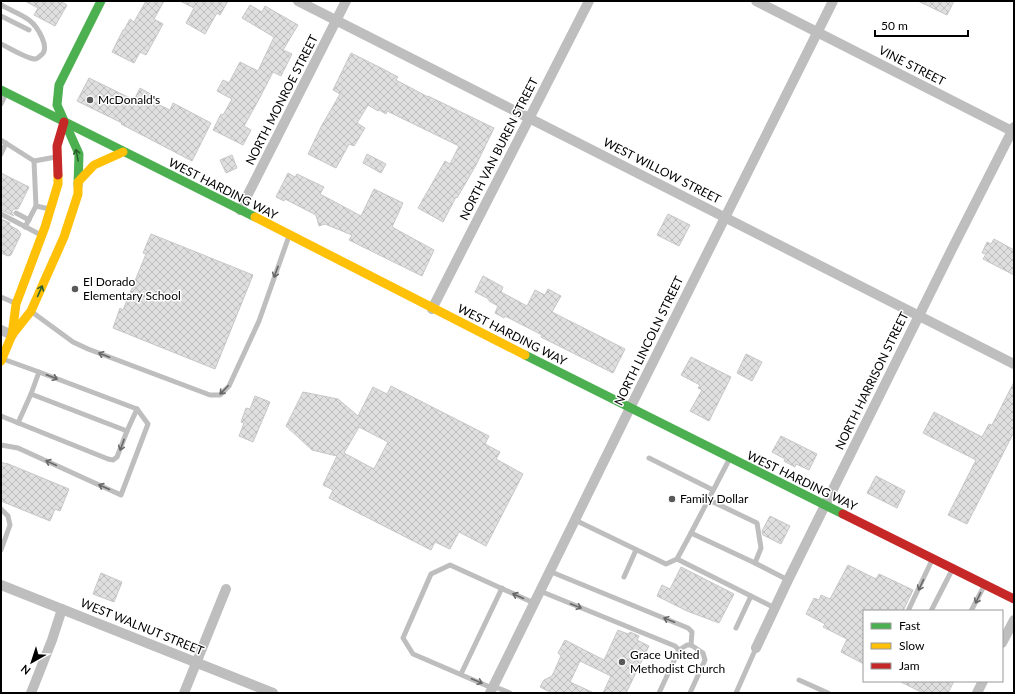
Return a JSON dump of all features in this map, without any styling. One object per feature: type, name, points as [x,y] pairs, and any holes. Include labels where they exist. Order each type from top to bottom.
[{"type":"street","points":[[1,360],[12,335],[31,311],[64,237],[78,194],[79,154],[57,104],[59,85],[101,1]]},
{"type":"street","name":"WEST WILLOW STREET","points":[[298,1],[1014,364]]},
{"type":"street","name":"NORTH MONROE STREET","points":[[240,210],[346,1]]},
{"type":"street","name":"NORTH VAN BUREN STREET","points":[[432,309],[589,1]]},
{"type":"street","name":"VINE STREET","points":[[756,1],[1013,130]]},
{"type":"street","name":"NORTH LINCOLN STREET","points":[[492,689],[724,217],[833,1]]},
{"type":"street","name":"WEST HARDING WAY","points":[[4,92],[240,210],[432,309],[1014,600]]},
{"type":"street","points":[[12,335],[16,304],[42,235],[58,184],[57,146],[64,122]]},
{"type":"street","name":"NORTH HARRISON STREET","points":[[756,648],[788,580],[1013,130]]},
{"type":"street","points":[[78,182],[94,165],[123,152]]},
{"type":"street","points":[[1,330],[12,335]]},
{"type":"street","name":"WEST WALNUT STREET","points":[[1,585],[274,693]]},
{"type":"street","points":[[184,693],[226,589]]},
{"type":"street","points":[[31,693],[52,640],[62,609]]},
{"type":"street","points":[[1003,642],[1014,620]]},
{"type":"street","points":[[977,693],[982,682]]},
{"type":"lane","points":[[1,6],[2,5],[29,20],[36,27],[44,42],[45,50],[42,56],[36,59],[28,57],[1,44]]},
{"type":"lane","points":[[1,16],[29,30]]},
{"type":"lane","points":[[1,104],[4,92]]},
{"type":"lane","points":[[1,140],[34,160],[57,157]]},
{"type":"lane","points":[[1,154],[6,143]]},
{"type":"lane","points":[[25,227],[36,206],[34,160]]},
{"type":"lane","points":[[36,206],[50,209]]},
{"type":"lane","points":[[16,212],[29,220]]},
{"type":"lane","points":[[1,214],[42,235]]},
{"type":"lane","points":[[31,311],[73,342],[88,349],[210,396],[220,395],[229,386],[259,321],[289,235]]},
{"type":"lane","points":[[1,297],[16,304]]},
{"type":"lane","points":[[1,360],[40,372],[137,409],[148,424],[121,495],[18,448],[1,445]]},
{"type":"lane","points":[[18,423],[40,372]]},
{"type":"lane","points":[[31,394],[127,430]]},
{"type":"lane","points":[[1,416],[113,460],[117,457],[137,409]]},
{"type":"lane","points":[[648,458],[713,490]]},
{"type":"lane","points":[[575,520],[666,564],[677,559],[730,458]]},
{"type":"lane","points":[[709,500],[757,523],[761,548],[755,563]]},
{"type":"lane","points":[[1,509],[8,516],[10,526],[1,550]]},
{"type":"lane","points":[[690,533],[788,580]]},
{"type":"lane","points":[[624,577],[636,550]]},
{"type":"lane","points":[[677,559],[775,608]]},
{"type":"lane","points":[[908,610],[933,559]]},
{"type":"lane","points":[[510,693],[492,689],[413,654],[403,638],[432,574],[450,565],[534,603]]},
{"type":"lane","points":[[932,610],[952,569]]},
{"type":"lane","points":[[549,572],[688,628],[692,632],[691,645]]},
{"type":"lane","points":[[972,610],[984,585]]},
{"type":"lane","points":[[461,674],[502,588]]},
{"type":"lane","points":[[540,591],[675,646],[679,650]]},
{"type":"lane","points":[[736,628],[751,596]]},
{"type":"lane","points":[[660,693],[679,650],[687,645],[691,645],[703,653],[705,660],[690,693]]},
{"type":"lane","points":[[736,693],[756,648]]},
{"type":"lane","points":[[799,680],[828,693]]},
{"type":"building","points":[[25,1],[60,1],[67,5],[55,26],[34,15],[38,8]]},
{"type":"building","points":[[146,1],[164,1],[154,19],[163,24],[146,55],[140,52],[134,63],[112,52],[130,19],[134,22]]},
{"type":"building","points":[[180,1],[228,1],[220,15],[217,13],[205,34],[186,23],[194,8]]},
{"type":"building","points":[[918,1],[954,1],[947,15]]},
{"type":"building","points":[[250,5],[262,12],[265,6],[298,25],[283,50],[292,54],[281,76],[273,72],[244,126],[251,130],[243,145],[213,130],[221,114],[223,115],[232,99],[217,91],[223,80],[229,83],[240,62],[258,71],[274,37],[242,18]]},
{"type":"building","points":[[351,53],[398,77],[396,80],[428,97],[494,128],[476,165],[457,198],[456,197],[443,222],[418,208],[445,161],[450,164],[459,146],[387,111],[386,114],[368,105],[357,123],[365,128],[354,146],[349,144],[336,168],[308,154],[321,127],[340,94],[333,90]]},
{"type":"building","points":[[89,78],[134,100],[140,88],[154,96],[151,101],[170,110],[173,103],[211,123],[192,161],[121,124],[122,123],[77,101]]},
{"type":"building","points":[[367,154],[386,164],[381,173],[363,163]]},
{"type":"building","points":[[232,155],[237,168],[226,173],[220,160]]},
{"type":"building","points":[[1,173],[29,187],[18,209],[14,209],[12,211],[14,216],[1,210]]},
{"type":"building","points":[[288,173],[295,177],[297,174],[324,187],[320,194],[361,216],[374,189],[403,203],[392,227],[434,250],[422,276],[349,240],[352,235],[325,224],[319,226],[316,215],[285,199],[284,201],[276,197]]},
{"type":"building","points":[[668,214],[690,225],[679,246],[657,235]]},
{"type":"building","points":[[1,219],[10,223],[9,225],[18,230],[21,234],[11,255],[8,256],[1,253]]},
{"type":"building","points":[[151,234],[253,275],[215,369],[113,328],[120,308],[123,310],[146,254],[143,253]]},
{"type":"building","points":[[994,239],[1014,250],[1014,275],[983,259],[986,254],[982,253],[987,242],[991,244]]},
{"type":"building","points":[[483,276],[503,287],[501,292],[527,306],[535,290],[545,295],[548,289],[561,296],[552,312],[625,349],[613,373],[541,337],[542,335],[505,316],[504,318],[495,313],[498,306],[489,301],[489,299],[475,292]]},
{"type":"building","points":[[746,354],[762,362],[752,381],[737,373]]},
{"type":"building","points":[[691,357],[731,377],[709,421],[690,411],[702,390],[698,388],[700,385],[681,375]]},
{"type":"building","points":[[1014,382],[1014,432],[967,524],[948,515],[976,460],[923,433],[934,412],[982,437],[989,424],[992,425]]},
{"type":"building","points":[[391,386],[489,436],[485,444],[500,452],[496,459],[523,474],[486,546],[459,532],[450,549],[435,542],[431,550],[329,498],[333,490],[323,485],[337,456],[312,450],[286,426],[303,392],[338,399],[358,416],[373,387],[387,394]],"holes":[[[359,427],[388,442],[374,469],[344,453]]]},
{"type":"building","points":[[255,396],[270,402],[253,442],[239,436],[244,423],[241,422],[246,408],[250,409]]},
{"type":"building","points":[[781,436],[817,454],[809,470],[796,464],[795,467],[784,461],[785,459],[772,452]]},
{"type":"building","points":[[1,462],[69,489],[60,511],[55,509],[50,521],[1,501]]},
{"type":"building","points":[[876,476],[905,491],[897,508],[867,493]]},
{"type":"building","points":[[770,516],[790,526],[781,544],[763,535],[762,531]]},
{"type":"building","points":[[848,565],[876,579],[879,574],[913,590],[903,610],[863,610],[863,663],[841,652],[847,639],[823,627],[825,624],[806,614],[814,598],[819,600],[821,595],[830,599]]},
{"type":"building","points":[[681,567],[734,594],[719,623],[687,611],[657,596],[662,585],[670,589]]},
{"type":"building","points":[[101,573],[122,582],[114,602],[93,594]]},
{"type":"building","name":"Grace United Methodist Church","points":[[618,630],[628,634],[630,632],[639,636],[637,640],[649,646],[626,693],[603,693],[611,676],[580,661],[570,682],[594,693],[552,693],[540,687],[544,680],[552,676],[561,656],[558,653],[565,640],[604,660]]},
{"type":"building","points":[[901,682],[954,682],[948,693],[923,693]]},
{"type":"traffic: fast","points":[[78,185],[79,154],[57,105],[59,85],[101,1]]},
{"type":"traffic: fast","points":[[1,90],[255,217]]},
{"type":"traffic: fast","points":[[525,355],[843,514]]},
{"type":"traffic: slow","points":[[78,182],[94,165],[123,152]]},
{"type":"traffic: slow","points":[[1,361],[12,335],[16,304],[45,227],[58,184],[58,175]]},
{"type":"traffic: slow","points":[[12,335],[31,311],[64,237],[78,194],[78,185]]},
{"type":"traffic: slow","points":[[255,217],[525,355]]},
{"type":"traffic: jam","points":[[58,175],[57,146],[64,122]]},
{"type":"traffic: jam","points":[[843,514],[1014,599]]},
{"type":"place","name":"McDonald's","points":[[90,100]]},
{"type":"place","name":"El Dorado Elementary School","points":[[75,289]]},
{"type":"place","name":"Family Dollar","points":[[672,499]]},
{"type":"place","name":"Grace United Methodist Church","points":[[622,662]]}]
